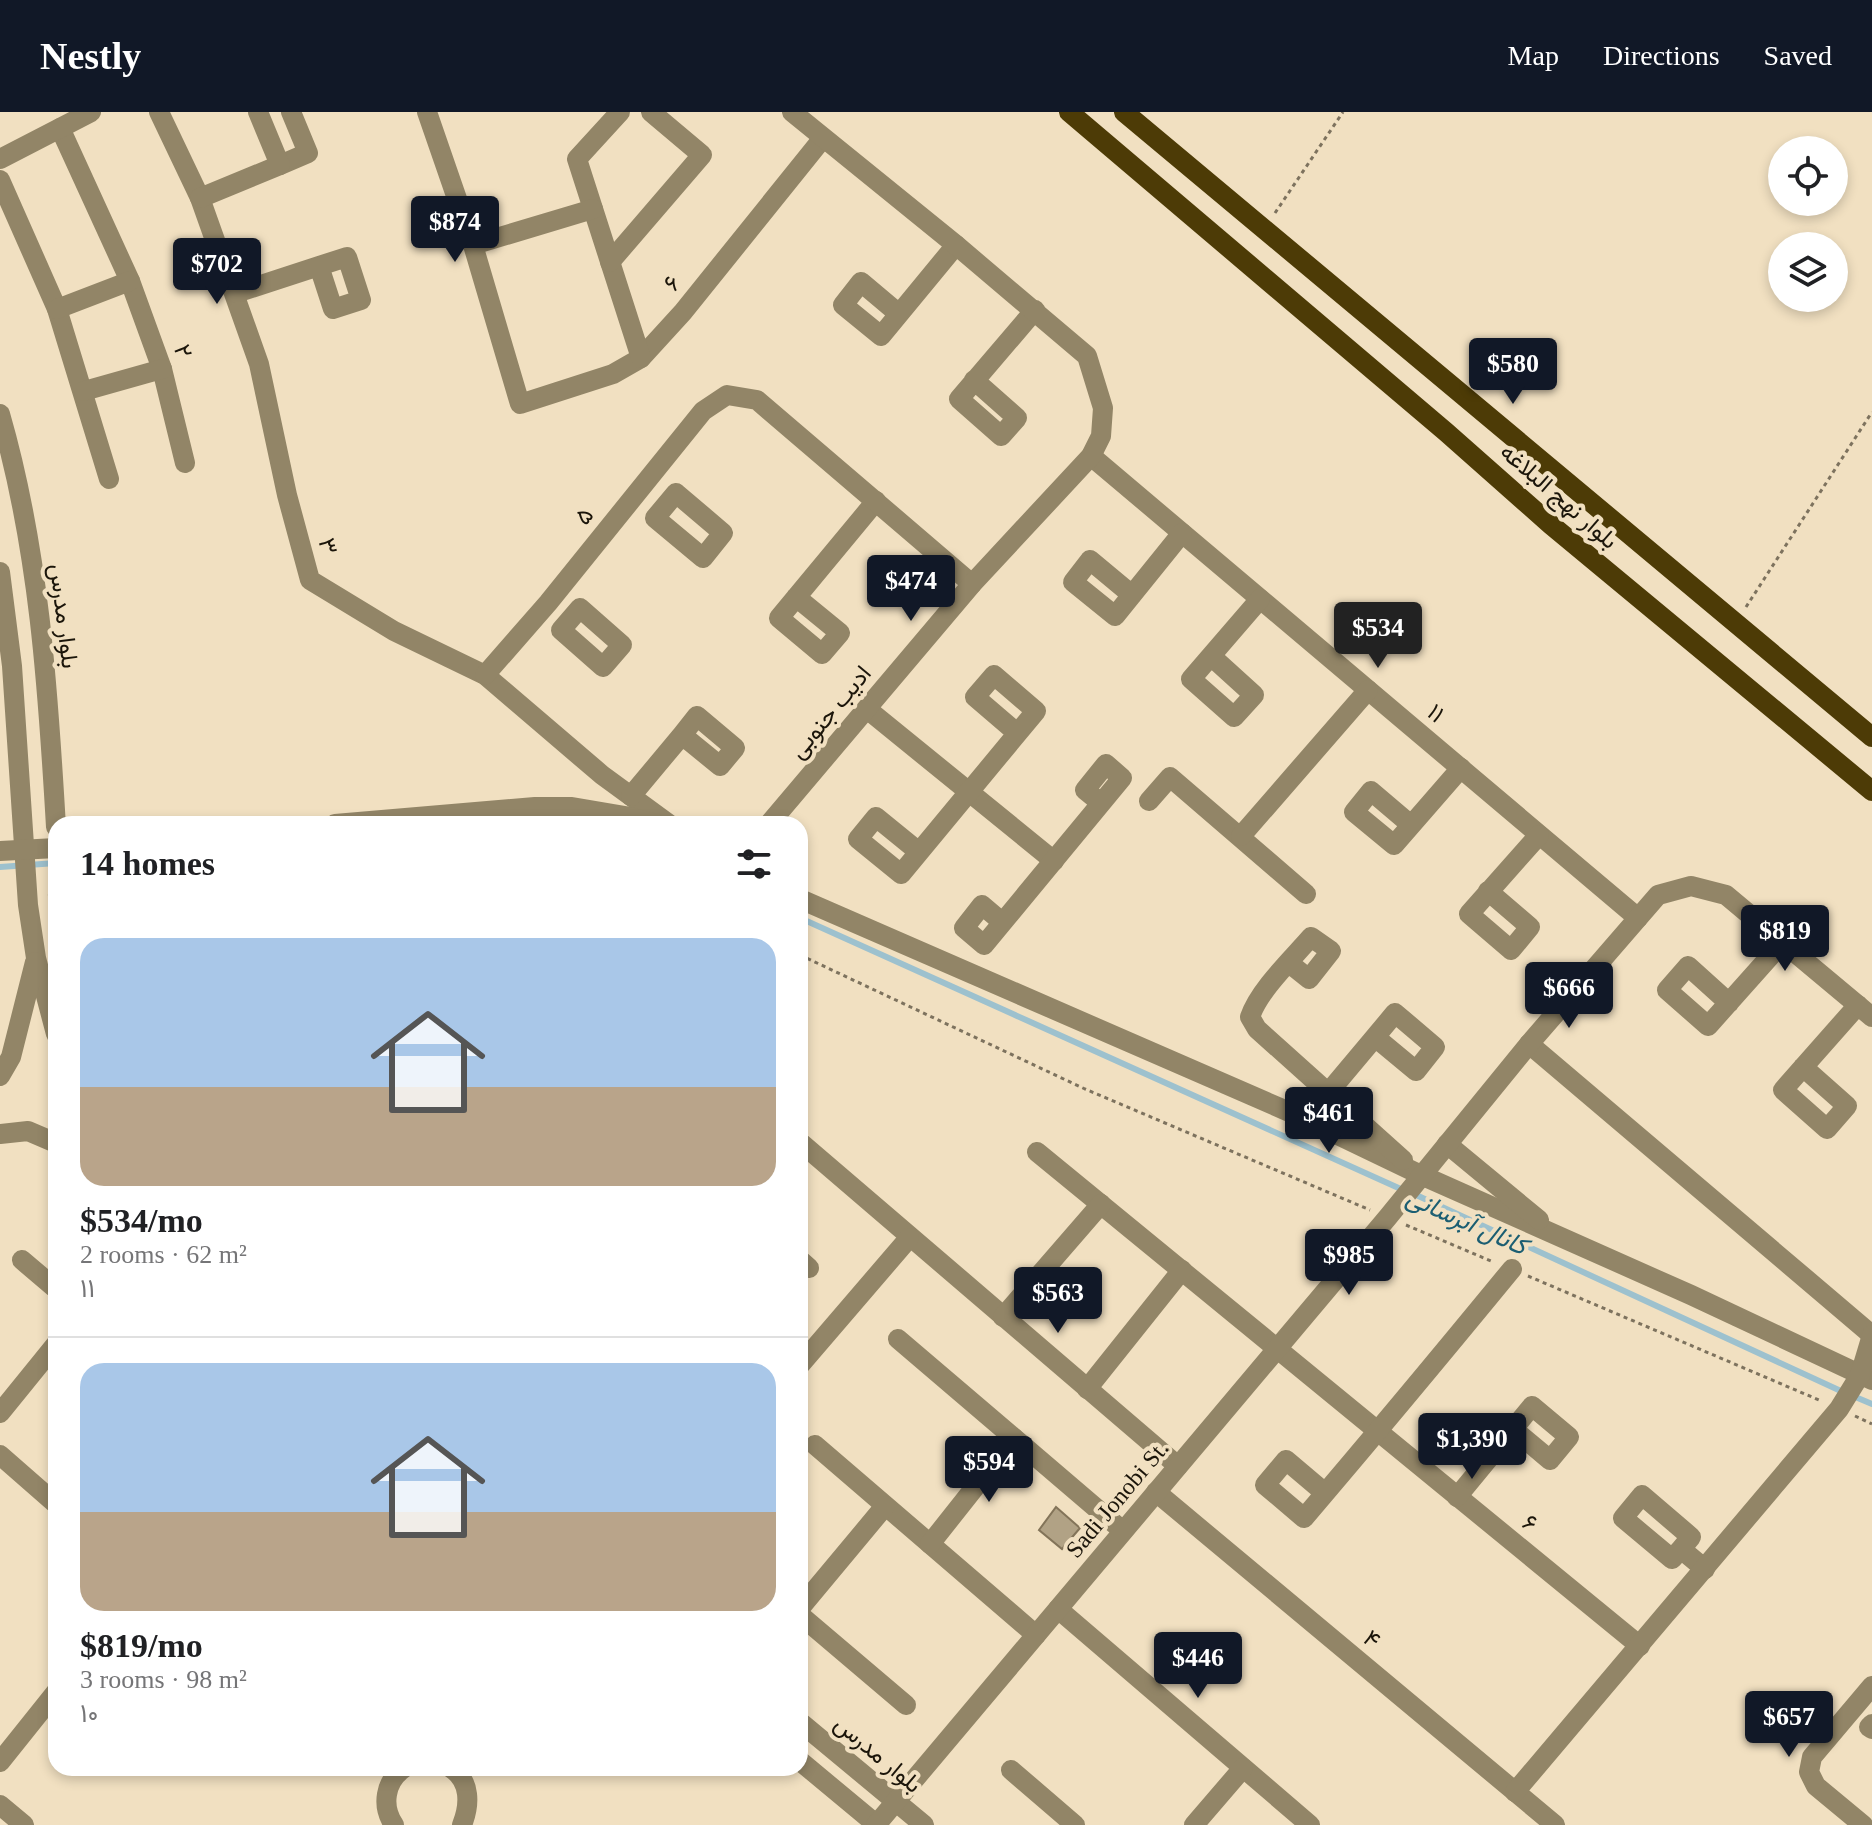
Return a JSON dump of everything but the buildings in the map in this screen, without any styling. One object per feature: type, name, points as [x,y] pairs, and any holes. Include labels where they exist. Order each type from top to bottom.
[{"type":"main road","name":"بلوار نهج البلاغه","points":[[1069,112],[1562,534],[1872,791]]},
{"type":"main road","name":"بلوار نهج البلاغه","points":[[1124,112],[1872,737]]},
{"type":"street","points":[[0,159],[91,112]]},
{"type":"street","name":"۳","points":[[159,112],[200,198],[259,364],[287,495],[310,580],[394,631],[485,675],[602,775],[658,816]]},
{"type":"street","points":[[258,112],[280,165]]},
{"type":"street","points":[[200,198],[308,153],[291,112]]},
{"type":"street","points":[[427,112],[473,245],[593,209]]},
{"type":"street","points":[[620,112],[577,159],[641,358]]},
{"type":"street","points":[[610,262],[702,155],[651,112]]},
{"type":"street","points":[[792,112],[1087,356],[1103,408],[1101,436],[1091,456]]},
{"type":"street","name":"۲","points":[[60,128],[130,281],[162,369],[185,463]]},
{"type":"street","name":"۶","points":[[473,245],[520,404],[613,374],[641,358],[683,312],[823,138]]},
{"type":"street","points":[[0,180],[57,309],[109,479]]},
{"type":"street","points":[[899,314],[861,282],[843,305],[881,336],[956,245]]},
{"type":"street","points":[[236,293],[319,266]]},
{"type":"street","points":[[57,309],[130,281]]},
{"type":"street","points":[[974,380],[1017,418],[1001,436],[959,399],[974,380],[1035,310]]},
{"type":"street","points":[[84,391],[162,369]]},
{"type":"street","name":"۵","points":[[485,675],[548,603],[703,411],[727,395],[757,400],[876,501]]},
{"type":"street","name":"بلوار مدرس","points":[[0,414],[14,463],[24,516],[44,648],[55,816]]},
{"type":"street","name":"۱۱","points":[[1091,456],[1638,918]]},
{"type":"street","name":"ادیب جنوبی","points":[[776,816],[972,584],[1091,456]]},
{"type":"street","points":[[642,487],[665,506]]},
{"type":"street","points":[[796,597],[876,501],[972,584]]},
{"type":"street","points":[[1132,595],[1182,533]]},
{"type":"street","points":[[0,572],[3,616],[12,666],[28,905],[36,958],[48,1004]]},
{"type":"street","points":[[1211,656],[1260,599]]},
{"type":"street","points":[[548,603],[569,621]]},
{"type":"street","points":[[1241,836],[1368,690]]},
{"type":"street","points":[[867,709],[1054,861]]},
{"type":"street","points":[[919,852],[1017,733]]},
{"type":"street","points":[[631,796],[682,735]]},
{"type":"street","points":[[1411,825],[1461,768]]},
{"type":"street","points":[[1149,801],[1170,777],[1306,894]]},
{"type":"street","points":[[1002,922],[1101,803]]},
{"type":"street","points":[[429,816],[535,807],[572,807],[625,816]]},
{"type":"street","points":[[1488,891],[1539,835]]},
{"type":"street","points":[[0,851],[48,848]]},
{"type":"street","name":"Sadi Jonobi St.","points":[[882,1818],[1388,1217],[1529,1044],[1658,895],[1691,886],[1726,895],[1783,942]]},
{"type":"street","points":[[808,902],[1294,1114],[1421,1175],[1691,1295],[1862,1379]]},
{"type":"street","points":[[1331,951],[1311,937],[1254,1007],[1250,1017],[1257,1029],[1421,1175]]},
{"type":"street","points":[[1729,1003],[1783,942],[1865,1011],[1803,1067]]},
{"type":"street","points":[[0,1076],[11,1057],[36,958]]},
{"type":"street","points":[[1328,1093],[1375,1037]]},
{"type":"street","points":[[1515,1792],[1839,1409],[1862,1379],[1872,1335],[1529,1044]]},
{"type":"street","points":[[0,1134],[28,1131],[48,1140]]},
{"type":"street","points":[[1447,1144],[1557,1235]]},
{"type":"street","points":[[808,1149],[1178,1466]]},
{"type":"street","name":"۶","points":[[1037,1152],[1640,1646]]},
{"type":"street","points":[[1003,1317],[1101,1204]]},
{"type":"street","points":[[808,1356],[909,1238]]},
{"type":"street","points":[[22,1260],[48,1282]]},
{"type":"street","points":[[1325,1493],[1512,1269]]},
{"type":"street","points":[[1087,1389],[1182,1270]]},
{"type":"street","points":[[898,1339],[1123,1531]]},
{"type":"street","points":[[0,1413],[48,1354]]},
{"type":"street","points":[[1457,1497],[1513,1429]]},
{"type":"street","points":[[930,1544],[1014,1438]]},
{"type":"street","points":[[815,1445],[1036,1635]]},
{"type":"street","points":[[0,1455],[48,1497]]},
{"type":"street","name":"۴","points":[[1156,1492],[1555,1825]]},
{"type":"street","points":[[808,1598],[885,1506]]},
{"type":"street","points":[[1681,1549],[1705,1569]]},
{"type":"street","points":[[1058,1609],[1310,1825]]},
{"type":"street","points":[[808,1622],[906,1705]]},
{"type":"street","points":[[1863,1825],[1816,1786],[1809,1772],[1812,1757],[1868,1700]]},
{"type":"street","points":[[0,1762],[48,1702]]},
{"type":"street","name":"بلوار مدرس","points":[[808,1731],[882,1818]]},
{"type":"street","name":"بلوار مدرس","points":[[808,1767],[882,1818],[924,1825]]},
{"type":"street","points":[[1194,1825],[1243,1768]]},
{"type":"street","points":[[1011,1770],[1075,1825]]},
{"type":"street","points":[[394,1776],[386,1794],[388,1816],[394,1825]]},
{"type":"street","points":[[459,1776],[467,1788],[469,1808],[462,1825]]},
{"type":"street","points":[[0,1805],[24,1825]]},
{"type":"path","points":[[1264,229],[1343,112]]},
{"type":"path","points":[[1735,623],[1872,412]]},
{"type":"path","points":[[808,959],[1085,1089],[1872,1424]]},
{"type":"waterway","name":"کانال آبرسانی","points":[[0,867],[48,864]]},
{"type":"waterway","name":"کانال آبرسانی","points":[[808,922],[1403,1190]]},
{"type":"waterway","name":"کانال آبرسانی","points":[[1414,1194],[1843,1392]]},
{"type":"waterway","name":"کانال آبرسانی","points":[[1853,1396],[1872,1404]]}]
